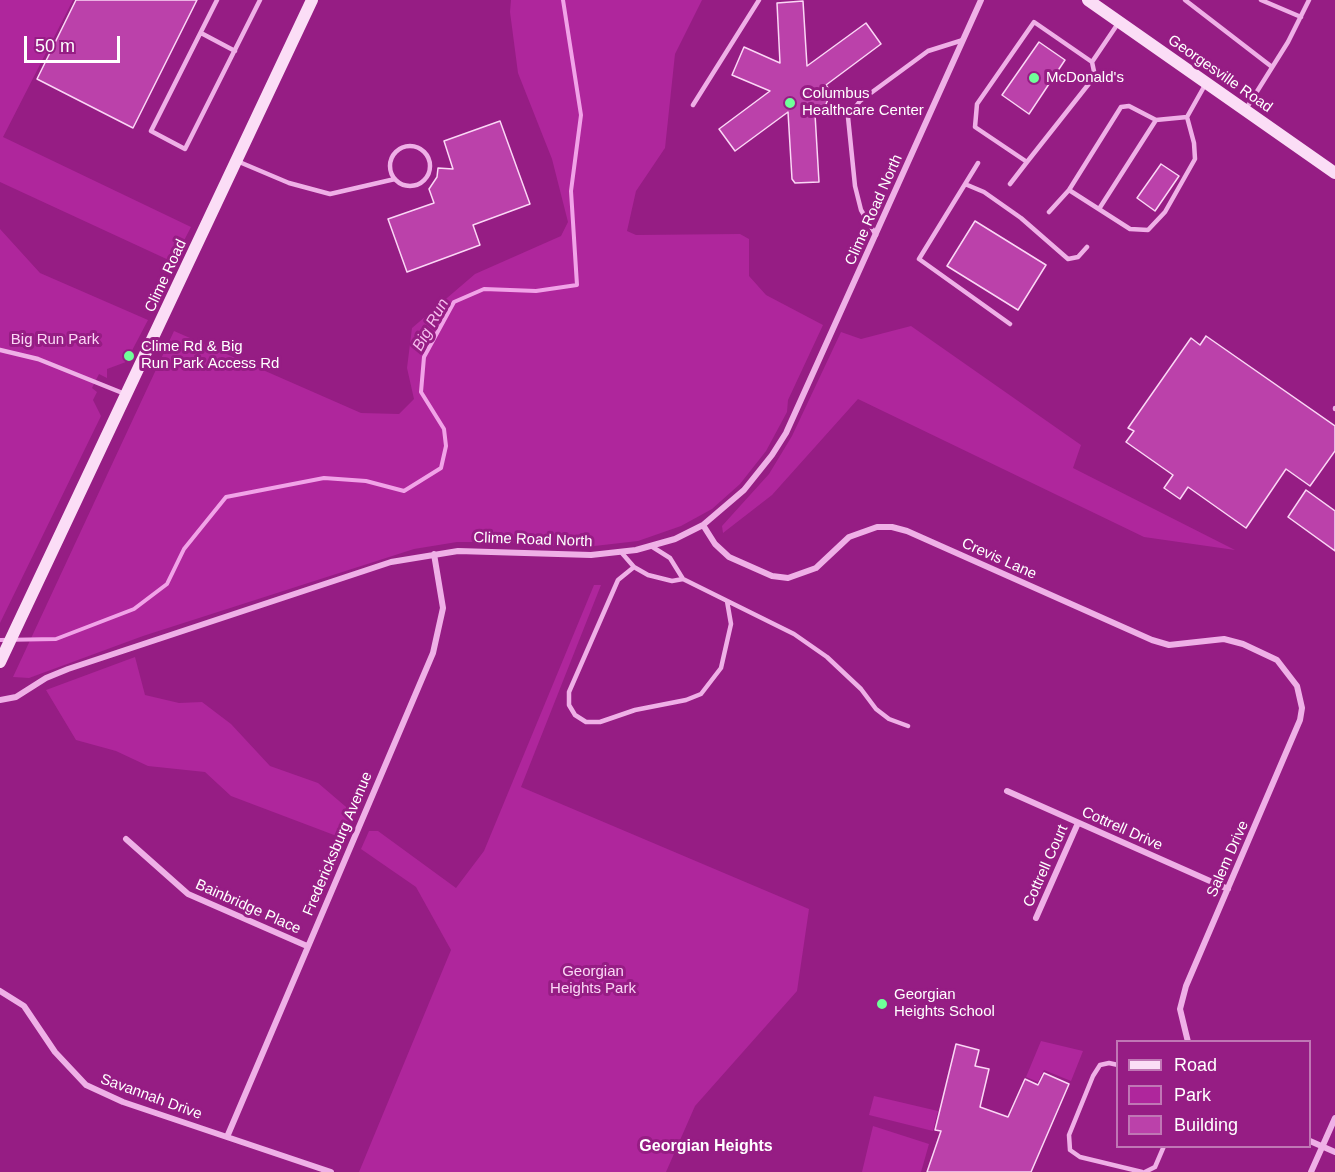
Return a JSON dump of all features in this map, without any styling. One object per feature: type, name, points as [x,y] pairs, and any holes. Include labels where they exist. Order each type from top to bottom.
[{"type":"main road","name":"Clime Road","points":[[0,662],[312,0]]},
{"type":"main road","name":"Georgesville Road","points":[[1088,0],[1335,173]]},
{"type":"street","name":"Clime Road North","points":[[0,700],[16,697],[46,678],[68,669],[391,562],[434,554],[486,550],[591,555],[621,552],[675,539],[703,525],[744,490],[786,433],[981,0]]},
{"type":"street","name":"Crevis Lane","points":[[703,525],[715,544],[729,557],[772,576],[788,578],[816,568],[849,537],[863,531],[892,527],[907,531],[1152,640],[1169,645],[1224,639],[1243,644],[1277,660],[1297,686]]},
{"type":"street","name":"Fredericksburg Avenue","points":[[226,1137],[433,653],[443,608],[434,554]]},
{"type":"street","name":"Salem Drive","points":[[1188,1040],[1180,1009],[1186,986],[1298,730],[1302,708],[1297,686]]},
{"type":"street","name":"Cottrell Drive","points":[[1007,791],[1228,889]]},
{"type":"street","name":"Cottrell Court","points":[[1036,918],[1078,823]]},
{"type":"street","name":"Bainbridge Place","points":[[126,839],[188,894],[307,946]]},
{"type":"street","name":"Savannah Drive","points":[[0,990],[24,1006],[54,1052],[86,1085],[123,1102],[331,1172]]},
{"type":"street","points":[[1311,1172],[1335,1118]]},
{"type":"street","points":[[1311,1142],[1335,1152]]},
{"type":"lane","points":[[217,0],[151,130],[185,149],[260,0]]},
{"type":"lane","points":[[693,105],[759,0]]},
{"type":"lane","points":[[1185,0],[1272,67]]},
{"type":"lane","points":[[1261,0],[1301,17]]},
{"type":"lane","points":[[1246,109],[1309,0]]},
{"type":"lane","points":[[1010,184],[1095,76],[1092,62],[1034,22],[977,104],[975,127],[1027,162]]},
{"type":"lane","points":[[1092,62],[1119,22]]},
{"type":"lane","points":[[201,33],[235,51]]},
{"type":"lane","points":[[876,235],[861,210],[855,186],[848,117],[860,101],[928,51],[963,40]]},
{"type":"lane","points":[[1069,190],[1130,229],[1148,230],[1165,212],[1195,159],[1194,143],[1187,117],[1207,83]]},
{"type":"lane","points":[[1049,212],[1069,190],[1121,107],[1129,106],[1156,120],[1187,117]]},
{"type":"lane","points":[[1099,209],[1156,120]]},
{"type":"lane","points":[[237,161],[310,191],[330,194],[394,179],[405,186],[423,181],[429,163],[423,152],[411,146],[404,147],[393,155],[390,168],[394,179]]},
{"type":"lane","points":[[978,163],[919,258],[1010,324]]},
{"type":"lane","points":[[965,184],[984,192],[1021,218],[1068,259],[1078,257],[1087,247]]},
{"type":"lane","points":[[0,350],[38,359],[127,394]]},
{"type":"lane","points":[[651,546],[670,558],[683,579],[794,634],[814,648],[842,670],[876,709],[889,719],[908,726]]},
{"type":"lane","points":[[621,552],[634,567],[648,575],[672,581],[683,579]]},
{"type":"lane","points":[[634,567],[618,580],[569,692],[569,705],[575,716],[586,722],[600,722],[656,704],[686,700],[701,694],[721,668],[731,624],[727,601]]},
{"type":"lane","points":[[1116,1065],[1100,1065],[1093,1076],[1069,1135],[1070,1150],[1080,1157],[1144,1172],[1155,1167],[1163,1148]]},
{"type":"green space","points":[[0,0],[73,0],[3,137],[191,227],[173,262],[0,182]]},
{"type":"green space","points":[[511,0],[702,0],[675,54],[665,148],[636,191],[627,231],[636,235],[740,234],[749,239],[749,276],[766,295],[823,325],[788,400],[787,412],[766,451],[740,484],[712,509],[681,526],[638,541],[577,548],[503,542],[457,542],[414,549],[143,636],[29,678],[13,677],[174,331],[361,413],[399,414],[414,399],[407,368],[412,328],[475,274],[561,236],[568,222],[552,159],[518,73],[510,12]]},
{"type":"green space","name":"Big Run Park","points":[[0,229],[40,273],[148,320],[126,362],[107,369],[107,378],[99,374],[92,388],[97,392],[93,400],[101,416],[0,623]]},
{"type":"green space","points":[[911,326],[1081,445],[1073,468],[1235,550],[1144,537],[858,399],[772,495],[723,533],[722,526],[769,474],[792,436],[841,332],[861,339]]},
{"type":"green space","name":"Georgian Heights Park","points":[[594,585],[601,585],[521,787],[809,909],[797,991],[695,1106],[666,1172],[359,1172],[451,950],[416,887],[361,849],[369,831],[378,831],[456,888],[484,851]]},
{"type":"green space","points":[[135,657],[145,695],[179,703],[202,702],[231,724],[270,766],[318,783],[352,812],[350,829],[342,838],[231,796],[205,772],[148,766],[116,751],[76,740],[46,690]]},
{"type":"green space","points":[[1041,1041],[1083,1051],[1071,1081],[1044,1070],[1038,1082],[1026,1077]]},
{"type":"green space","points":[[874,1096],[938,1111],[933,1131],[869,1115]]},
{"type":"green space","points":[[873,1126],[929,1144],[921,1172],[862,1172]]},
{"type":"building","points":[[76,0],[197,0],[133,128],[37,79]]},
{"type":"building","name":"Columbus Healthcare Center","points":[[803,1],[807,66],[866,23],[881,44],[826,85],[831,92],[822,114],[815,114],[819,182],[795,183],[792,179],[788,112],[735,151],[719,129],[770,91],[732,75],[744,47],[780,63],[777,3]]},
{"type":"building","name":"McDonald's","points":[[1039,42],[1065,60],[1029,114],[1002,95]]},
{"type":"building","points":[[500,121],[530,204],[473,225],[480,245],[407,272],[388,219],[434,203],[429,189],[437,177],[438,168],[453,169],[444,141]]},
{"type":"building","points":[[1161,164],[1179,176],[1155,211],[1137,198]]},
{"type":"building","points":[[975,221],[1046,265],[1018,310],[947,266]]},
{"type":"building","points":[[1206,336],[1335,426],[1335,451],[1310,486],[1286,469],[1246,528],[1188,487],[1180,499],[1164,488],[1173,475],[1126,442],[1134,431],[1128,428],[1191,338],[1200,345]]},
{"type":"building","points":[[1306,490],[1335,511],[1335,551],[1288,517]]},
{"type":"building","points":[[956,1044],[979,1050],[975,1066],[989,1069],[980,1107],[1008,1117],[1025,1079],[1038,1085],[1044,1073],[1069,1084],[1031,1172],[927,1172],[941,1131],[935,1130]]},
{"type":"waterway","name":"Big Run","points":[[0,640],[56,639],[134,609],[167,584],[184,549],[226,497],[324,478],[366,481],[404,491],[441,468],[446,446],[444,429],[421,392],[424,357],[454,302],[484,289],[536,291],[577,285],[571,191],[581,115],[563,0]]},
{"type":"place","name":"McDonald's","points":[[1034,78]]},
{"type":"place","name":"Columbus Healthcare Center","points":[[790,103]]},
{"type":"place","name":"Clime Rd & Big Run Park Access Rd","points":[[129,356]]},
{"type":"place","name":"Georgian Heights School","points":[[882,1004]]},
{"type":"district","name":"Georgian Heights","points":[[706,1147]]}]
